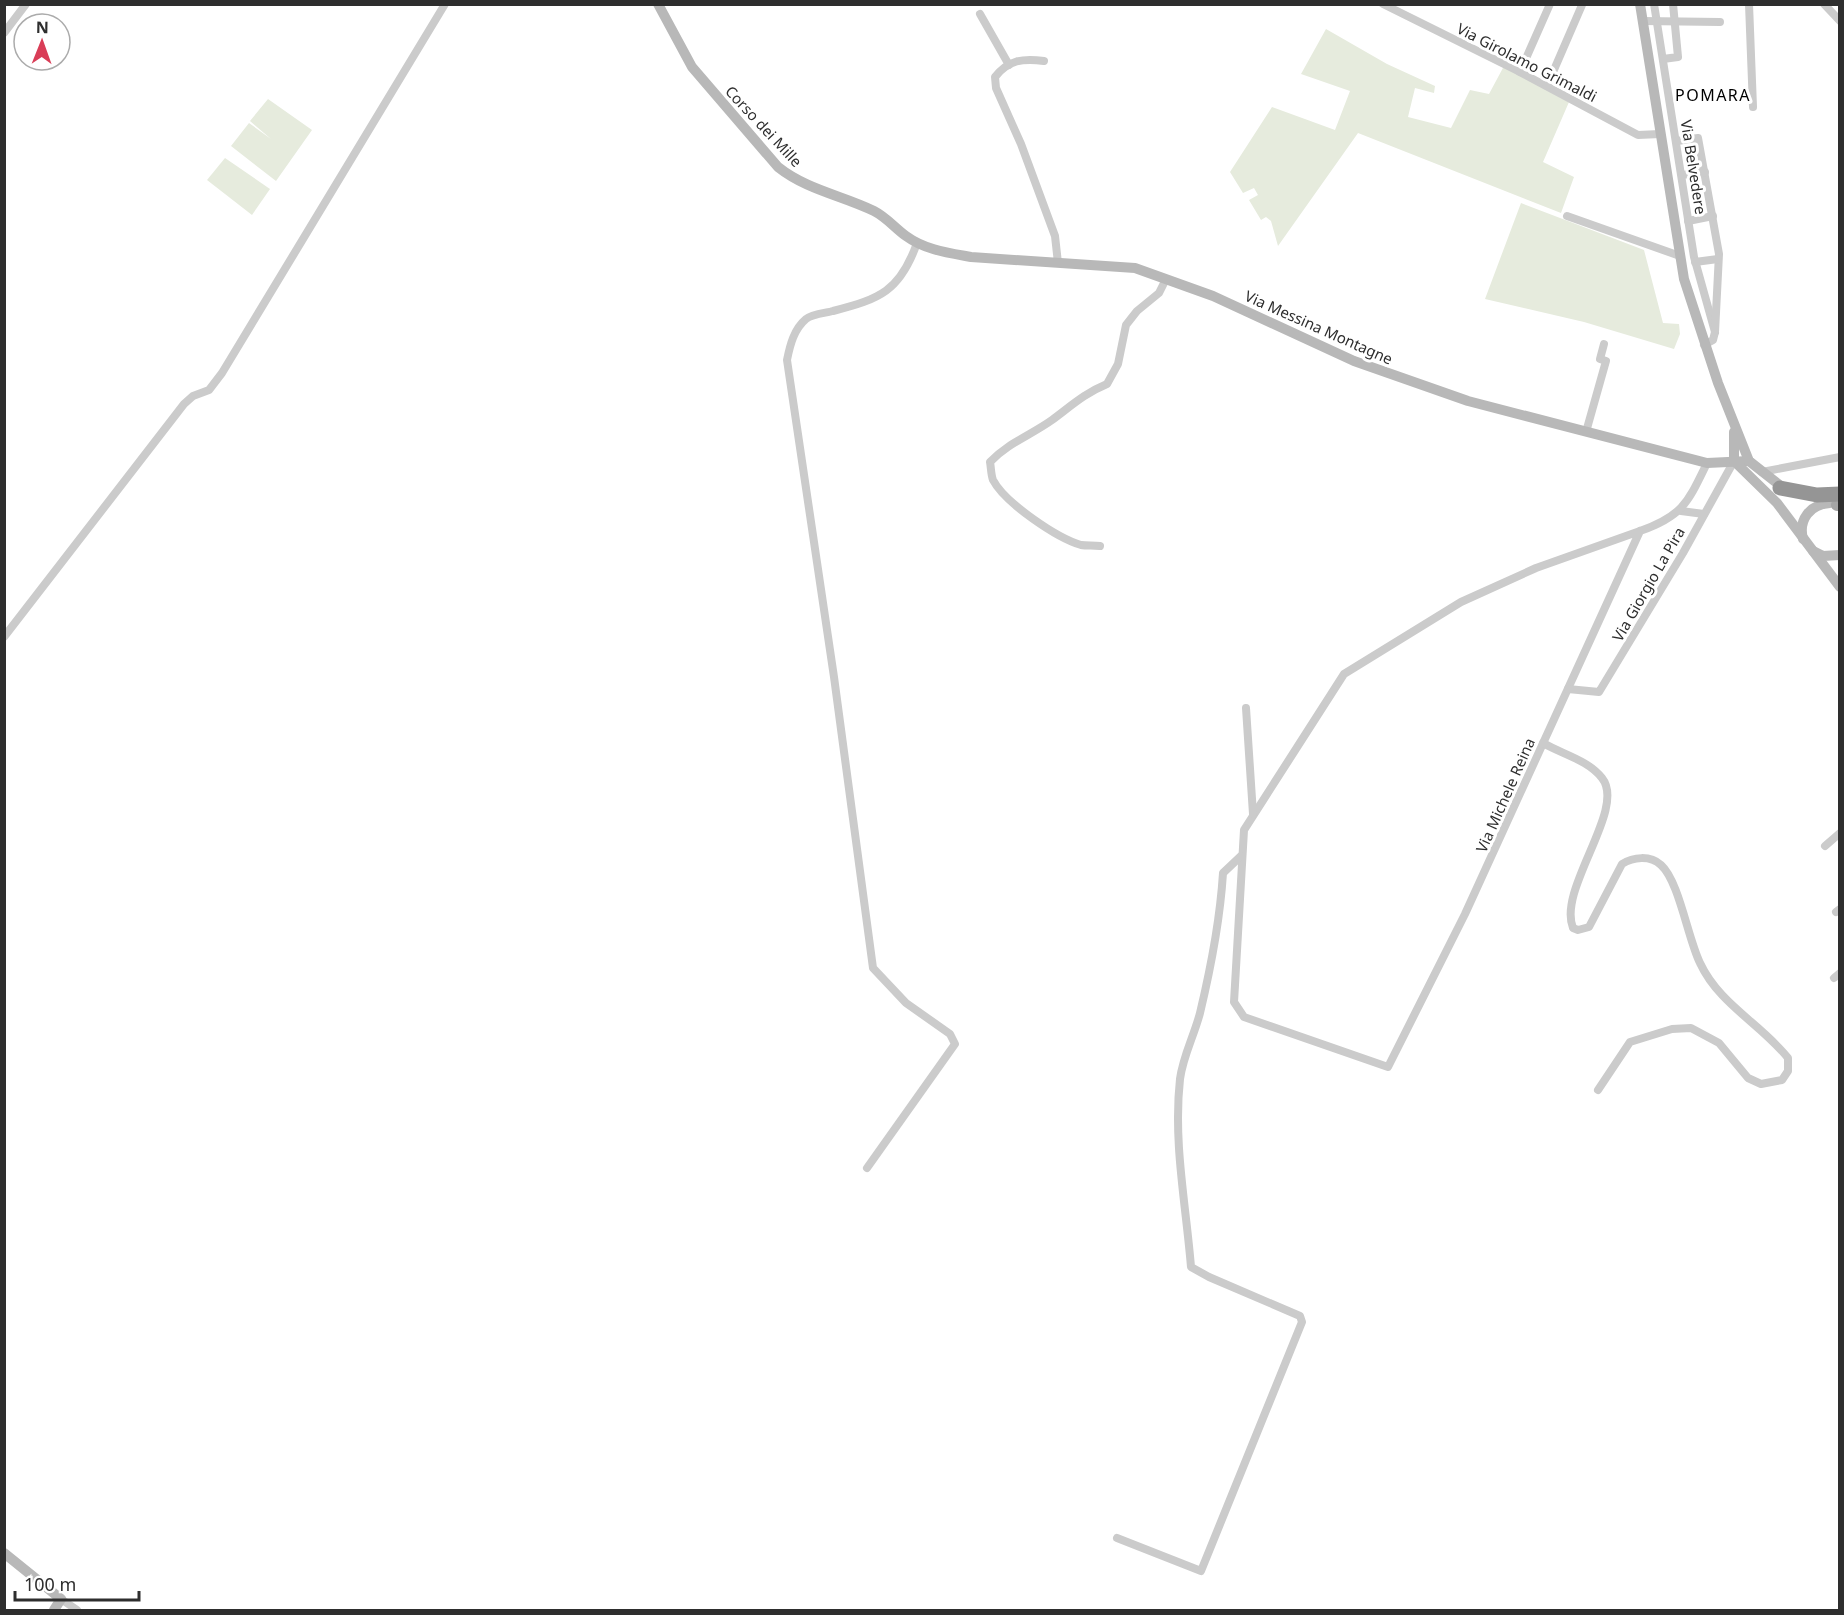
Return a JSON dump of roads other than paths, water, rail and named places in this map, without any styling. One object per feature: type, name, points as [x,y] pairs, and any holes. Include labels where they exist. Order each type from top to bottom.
[{"type":"highway","points":[[1780,488],[1817,495],[1837,502]]},
{"type":"street","points":[[4,33],[26,4]]},
{"type":"street","points":[[4,637],[184,404],[194,396],[209,390],[222,373],[445,4]]},
{"type":"street","name":"Corso dei Mille","points":[[658,4],[692,67],[778,167],[795,180],[814,189],[876,212],[917,243]]},
{"type":"street","name":"Via Girolamo Grimaldi","points":[[1383,4],[1520,72],[1638,135],[1660,134]]},
{"type":"street","points":[[1520,72],[1551,4]]},
{"type":"street","points":[[1640,4],[1680,256],[1704,345],[1734,428],[1749,461],[1780,488]]},
{"type":"street","name":"Via Belvedere","points":[[1654,4],[1695,262],[1715,332]]},
{"type":"street","points":[[1663,59],[1678,57],[1673,4]]},
{"type":"street","points":[[1749,4],[1753,107]]},
{"type":"street","points":[[1824,4],[1839,21]]},
{"type":"street","points":[[1547,86],[1582,5]]},
{"type":"street","points":[[980,14],[1009,64]]},
{"type":"street","points":[[1643,21],[1720,22]]},
{"type":"street","points":[[1044,61],[1029,59],[1009,64],[1002,68],[995,77],[996,88],[1021,144],[1054,236],[1058,263]]},
{"type":"street","points":[[1677,141],[1698,138],[1713,216],[1718,258],[1715,332],[1713,340],[1704,345]]},
{"type":"street","points":[[1682,175],[1705,172]]},
{"type":"street","points":[[1567,216],[1680,256]]},
{"type":"street","points":[[1688,221],[1713,216]]},
{"type":"street","points":[[867,1168],[955,1044],[950,1034],[906,1003],[873,968],[834,676],[787,360],[791,339],[807,318],[867,302],[891,290],[909,267],[917,243]]},
{"type":"street","name":"Via Messina Montagne","points":[[917,243],[945,253],[971,257],[1135,268],[1213,296],[1354,361],[1419,386],[1707,463],[1749,461]]},
{"type":"street","points":[[1695,262],[1718,258]]},
{"type":"street","points":[[1100,546],[1082,545],[1055,534],[1025,512],[1004,495],[992,480],[990,462],[1003,449],[1052,420],[1089,392],[1107,384],[1118,364],[1126,325],[1137,311],[1159,293],[1166,279]]},
{"type":"street","points":[[1701,288],[1717,284]]},
{"type":"street","points":[[1586,432],[1606,361],[1600,359],[1604,344]]},
{"type":"street","points":[[1734,428],[1734,462],[1777,503],[1839,587]]},
{"type":"street","points":[[1761,472],[1839,457]]},
{"type":"street","name":"Via Giorgio La Pira","points":[[1568,688],[1599,692],[1734,462]]},
{"type":"street","points":[[1681,511],[1707,463]]},
{"type":"street","points":[[1837,502],[1819,505],[1808,513],[1802,526],[1805,542],[1823,556],[1839,555]]},
{"type":"street","points":[[1117,1538],[1201,1571],[1302,1322],[1300,1316],[1191,1267],[1182,1200],[1180,1080],[1185,1052],[1199,1017],[1219,926],[1223,873],[1240,856],[1244,830],[1253,814],[1344,674],[1461,602],[1536,568],[1640,531],[1681,511],[1704,514]]},
{"type":"street","name":"Via Michele Reina","points":[[1240,856],[1234,1002],[1244,1017],[1388,1067],[1465,914],[1640,531]]},
{"type":"street","points":[[1246,708],[1253,814]]},
{"type":"street","points":[[1543,743],[1597,772],[1605,781],[1607,790],[1606,811],[1570,910],[1573,928],[1578,930],[1589,927],[1622,864],[1638,858],[1654,860],[1671,878],[1693,946],[1708,978],[1730,1005],[1788,1058],[1788,1071],[1782,1080],[1761,1084],[1748,1078],[1724,1048],[1705,1034],[1691,1028],[1672,1029],[1630,1042],[1598,1090]]},
{"type":"street","points":[[1825,846],[1839,833]]},
{"type":"street","points":[[4,1553],[77,1611]]},
{"type":"street","points":[[54,1611],[61,1599]]},
{"type":"district","name":"POMARA","points":[[1713,95]]}]
